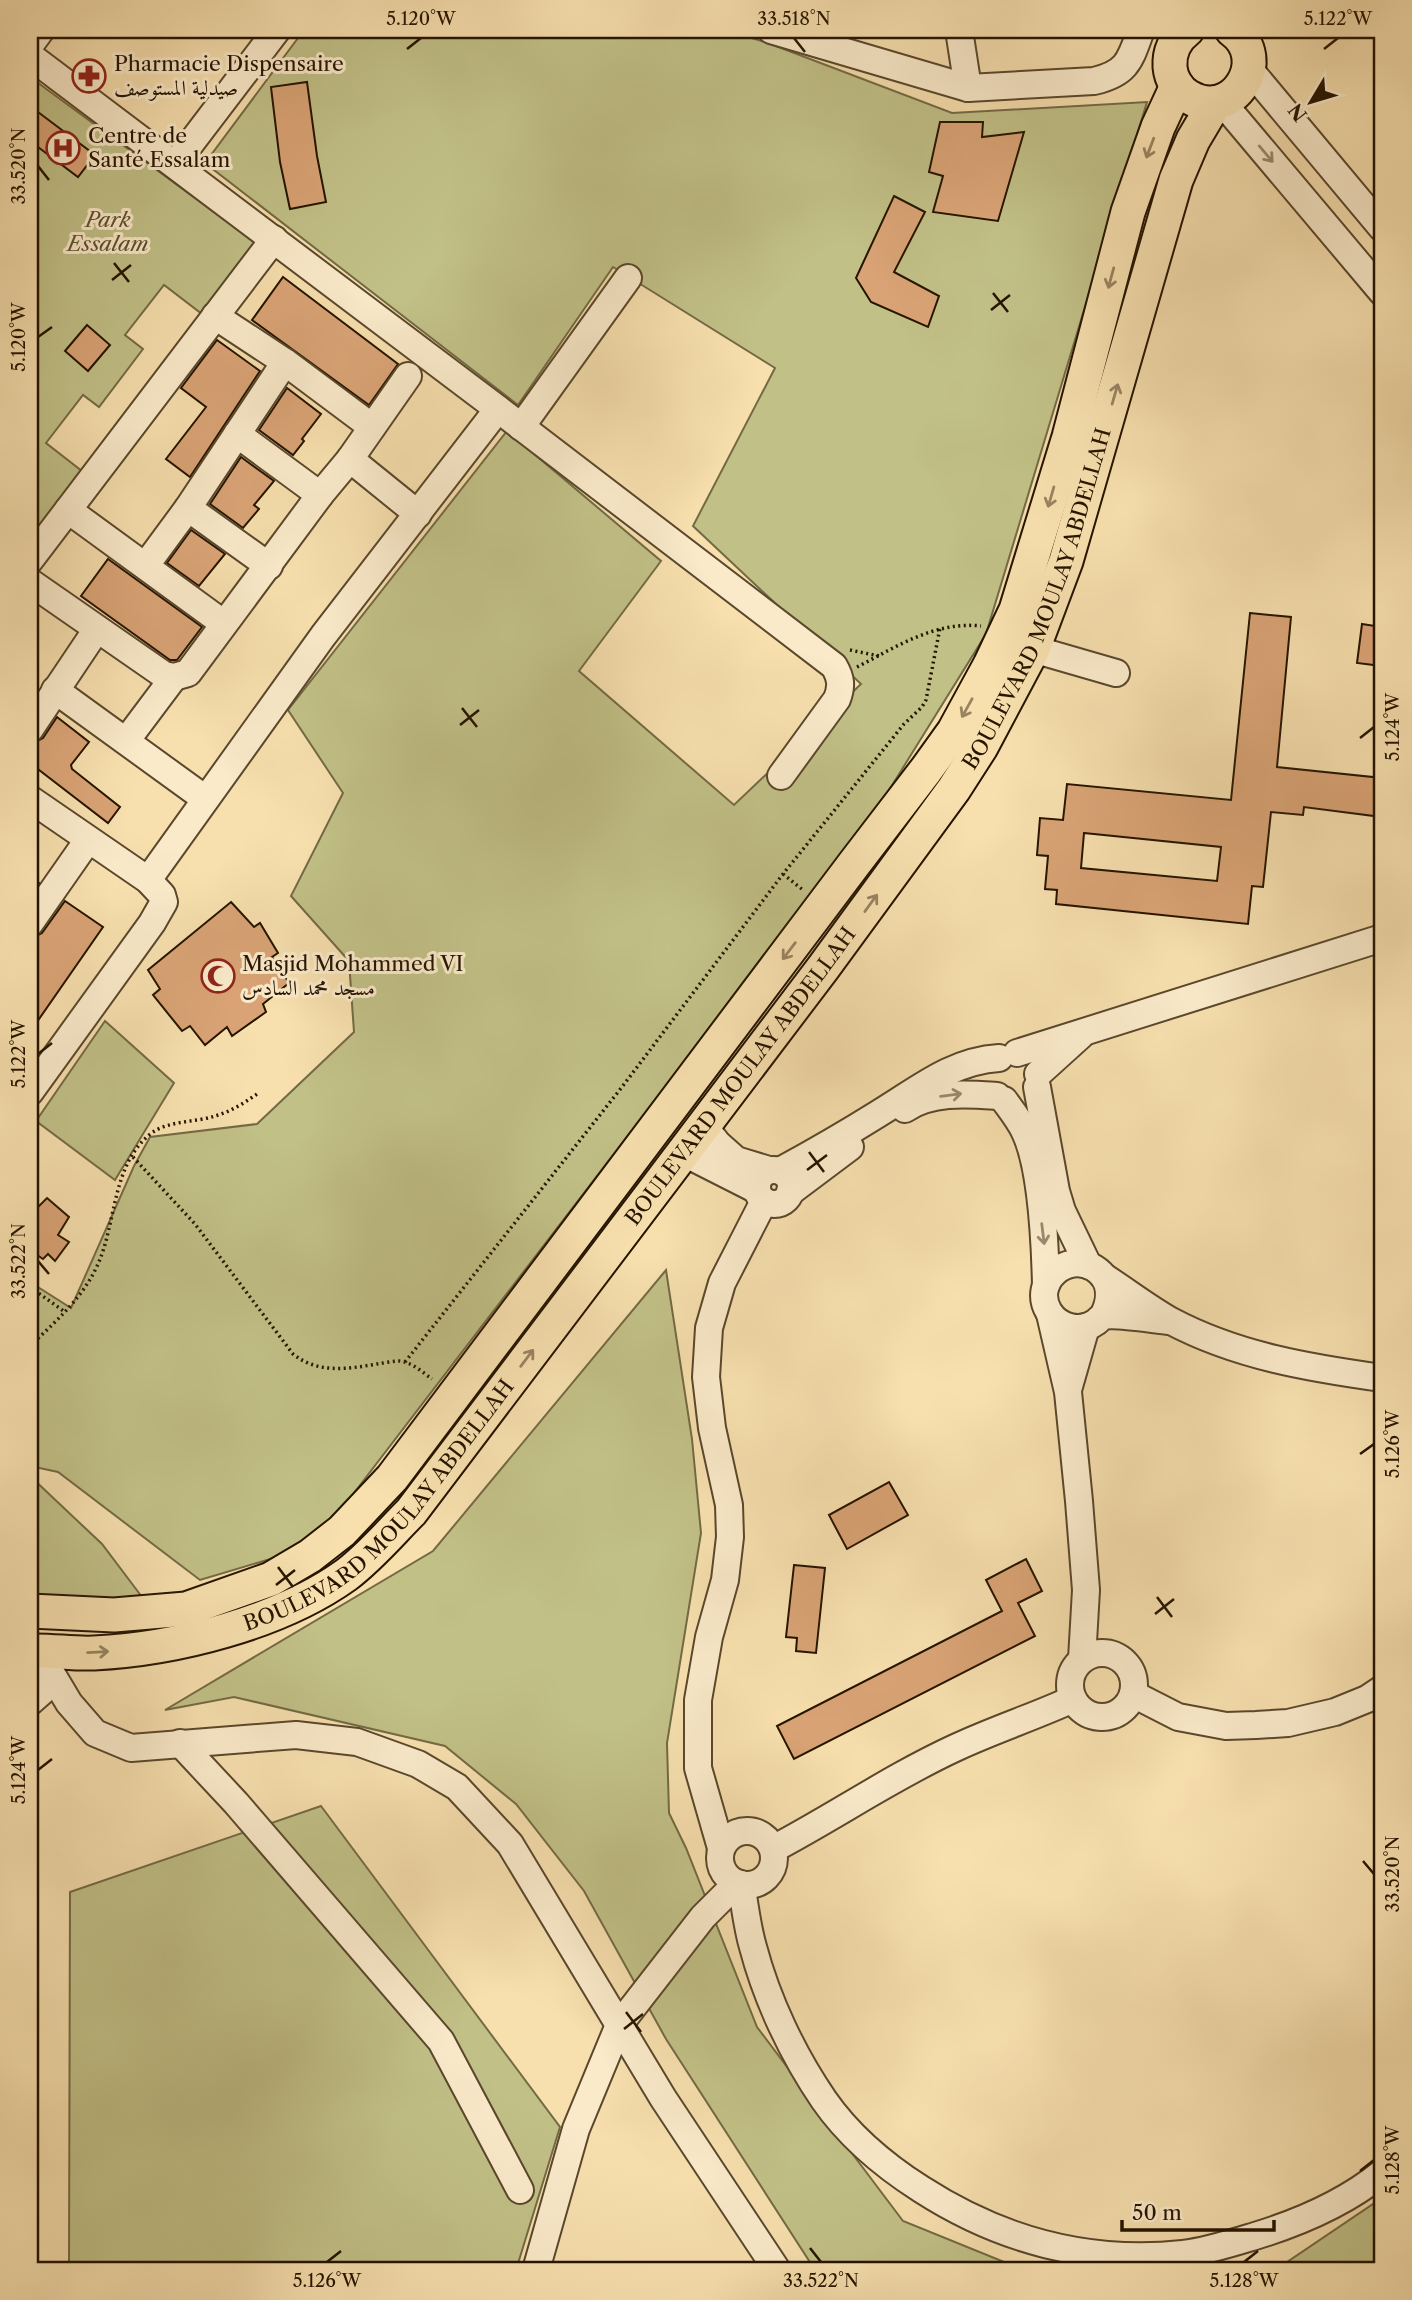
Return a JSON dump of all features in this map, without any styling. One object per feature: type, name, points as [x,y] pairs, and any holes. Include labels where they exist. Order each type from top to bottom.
[{"type":"main road","points":[[1187,30],[1173,46],[1171,73],[1184,94],[1194,100],[1218,102]]},
{"type":"main road","points":[[1236,31],[1248,51],[1250,70]]},
{"type":"main road","name":"BOULEVARD MOULAY ABDELLAH","points":[[34,1651],[92,1653],[178,1644],[272,1615],[309,1597],[346,1574],[411,1512],[823,968],[954,789],[981,747],[1033,649],[1066,561],[1175,180],[1193,140],[1218,102],[1235,95],[1250,70]]},
{"type":"main road","name":"BOULEVARD MOULAY ABDELLAH","points":[[30,1611],[114,1615],[186,1609],[271,1579],[310,1556],[342,1531],[392,1478],[954,731],[1016,610],[1069,437],[1128,212],[1146,159],[1177,86]]},
{"type":"street","points":[[30,45],[41,30]]},
{"type":"street","points":[[771,30],[797,34],[968,88],[1094,81],[1113,77],[1125,66],[1141,30]]},
{"type":"street","points":[[959,30],[968,88]]},
{"type":"street","points":[[175,164],[265,34]]},
{"type":"street","points":[[30,56],[834,666],[840,676],[841,688],[837,699],[781,776]]},
{"type":"street","points":[[1250,70],[1382,228]]},
{"type":"street","points":[[1218,102],[1382,292]]},
{"type":"street","points":[[30,560],[274,239]]},
{"type":"street","points":[[521,427],[628,278]]},
{"type":"street","points":[[215,316],[285,362],[372,427]]},
{"type":"street","points":[[146,565],[188,508],[285,362]]},
{"type":"street","points":[[126,741],[174,677],[188,673],[320,495],[351,459],[408,376]]},
{"type":"street","points":[[148,880],[204,798],[323,636],[498,409]]},
{"type":"street","points":[[237,434],[320,495]]},
{"type":"street","points":[[351,459],[418,514]]},
{"type":"street","points":[[188,508],[269,565]]},
{"type":"street","points":[[68,510],[223,623]]},
{"type":"street","points":[[30,582],[156,670],[174,677]]},
{"type":"street","points":[[30,729],[97,629]]},
{"type":"street","points":[[1033,649],[1116,673]]},
{"type":"street","points":[[55,690],[204,798]]},
{"type":"street","points":[[30,799],[148,880],[162,895],[164,902],[30,1092]]},
{"type":"street","points":[[30,923],[88,840]]},
{"type":"street","points":[[1082,1659],[1086,1590],[1080,1502],[1068,1392],[1050,1314],[1045,1305],[1045,1247],[1034,1160],[1025,1131],[991,1086],[990,1073],[1008,1056],[1382,939]]},
{"type":"street","points":[[772,1185],[912,1104],[934,1097],[962,1094],[1020,1102],[1033,1094],[1038,1081],[1086,1030]]},
{"type":"street","points":[[1068,1392],[1095,1321],[1110,1296],[1056,1191],[1038,1081],[1033,1062],[1023,1055],[963,1063],[939,1075],[772,1185],[722,1283],[709,1328],[706,1377],[712,1428],[729,1505],[730,1537],[725,1580],[709,1637],[698,1700],[698,1768],[737,1865],[752,1947],[771,2000],[801,2062],[825,2102],[891,2170],[956,2211],[1017,2238],[1082,2252],[1136,2256],[1185,2253],[1287,2226],[1330,2208],[1382,2173]]},
{"type":"street","points":[[703,1125],[718,1144],[736,1160],[772,1185]]},
{"type":"street","points":[[682,1152],[772,1185]]},
{"type":"street","points":[[1046,1285],[1058,1269],[1067,1264],[1096,1271],[1171,1321],[1243,1351],[1317,1369],[1382,1378]]},
{"type":"street","points":[[1050,1314],[1066,1326],[1095,1321],[1171,1321]]},
{"type":"street","points":[[1086,1590],[1111,1654]]},
{"type":"street","points":[[34,1651],[69,1703],[95,1733],[131,1748],[296,1735],[357,1742],[418,1764],[457,1787],[510,1844],[663,2098],[777,2270]]},
{"type":"street","points":[[1101,1652],[1111,1654],[1120,1658],[1132,1674],[1133,1694],[1128,1704],[1110,1716],[1088,1714],[1079,1708],[1073,1699],[1070,1682],[1076,1665],[1082,1659],[1101,1652]]},
{"type":"street","points":[[30,1703],[55,1680]]},
{"type":"street","points":[[1133,1694],[1178,1717],[1226,1726],[1288,1723],[1335,1712],[1367,1699],[1382,1689]]},
{"type":"street","points":[[773,1849],[831,1818],[906,1772],[954,1748],[1073,1699]]},
{"type":"street","points":[[180,1743],[236,1803],[441,2041],[520,2190]]},
{"type":"street","points":[[536,2270],[576,2129],[619,2025],[703,1917],[756,1831],[769,1842],[773,1849],[773,1866],[737,1865]]},
{"type":"path","points":[[840,676],[919,635],[959,625],[987,627]]},
{"type":"path","points":[[405,1362],[622,1087],[783,874],[904,724],[922,707],[928,691],[940,628]]},
{"type":"path","points":[[30,1346],[65,1312],[89,1283],[98,1265],[120,1187],[133,1157],[146,1138],[161,1128],[217,1116],[245,1103],[257,1094]]},
{"type":"path","points":[[133,1157],[195,1224],[293,1354],[302,1361],[321,1368],[345,1369],[405,1362],[454,1395]]},
{"type":"path","points":[[30,1287],[65,1312]]},
{"type":"green space","points":[[304,30],[725,30],[768,43],[952,113],[1147,102],[986,634],[873,816],[334,1519],[294,1552],[200,1580],[58,1472],[30,1466],[30,1282],[71,1308],[134,1166],[150,1137],[257,1124],[354,1032],[349,961],[291,896],[343,793],[288,710],[507,431],[661,561],[579,671],[734,805],[861,684],[693,526],[775,368],[613,267],[518,405],[205,163]]},
{"type":"green space","name":"Park Essalam","points":[[30,77],[255,242],[202,314],[164,285],[125,335],[143,349],[99,407],[83,395],[46,443],[87,475],[30,551]]},
{"type":"green space","points":[[105,1021],[174,1083],[115,1180],[36,1121]]},
{"type":"green space","points":[[666,1270],[692,1439],[701,1533],[667,1743],[669,1813],[686,1848],[757,2027],[903,2221],[1024,2270],[815,2270],[666,2039],[584,1891],[516,1804],[445,1746],[234,1697],[165,1710],[433,1551]]},
{"type":"green space","points":[[30,1476],[102,1544],[142,1597],[30,1602]]},
{"type":"green space","points":[[321,1806],[560,2127],[516,2270],[69,2270],[70,1892]]},
{"type":"green space","points":[[1382,2198],[1382,2270],[1229,2270],[1287,2262]]},
{"type":"building","points":[[307,82],[326,202],[290,209],[280,162],[271,87]]},
{"type":"building","name":"Centre de Santé Essalam","points":[[30,106],[95,155],[78,177],[30,141]]},
{"type":"building","points":[[940,122],[983,122],[982,137],[1024,132],[998,221],[933,212],[943,176],[929,172]]},
{"type":"building","points":[[894,196],[925,212],[894,272],[939,296],[928,327],[871,302],[856,278]]},
{"type":"building","points":[[283,277],[398,364],[369,405],[252,320]]},
{"type":"building","points":[[87,325],[110,345],[88,371],[65,351]]},
{"type":"building","points":[[217,340],[260,371],[190,477],[166,459],[206,407],[181,388]]},
{"type":"building","points":[[287,388],[321,414],[293,455],[259,430]]},
{"type":"building","points":[[241,457],[274,481],[254,505],[259,509],[243,528],[210,504]]},
{"type":"building","points":[[191,530],[225,554],[199,586],[167,563]]},
{"type":"building","points":[[108,559],[202,627],[177,660],[170,660],[81,596]]},
{"type":"building","points":[[1250,613],[1291,617],[1277,767],[1382,778],[1382,817],[1304,807],[1303,815],[1271,812],[1263,887],[1252,886],[1248,924],[1056,904],[1057,890],[1045,889],[1048,856],[1037,855],[1040,818],[1063,820],[1067,784],[1231,800]],"holes":[[[1084,833],[1221,847],[1217,881],[1081,868]]]},
{"type":"building","points":[[1362,624],[1382,627],[1382,666],[1357,663]]},
{"type":"building","points":[[57,717],[89,742],[71,765],[72,769],[120,807],[108,823],[30,763],[30,745],[43,738]]},
{"type":"building","points":[[30,876],[39,883],[30,896]]},
{"type":"building","points":[[65,901],[103,927],[30,1032],[30,939],[42,933]]},
{"type":"building","name":"Masjid Mohammed VI مسجد محمد السادس","points":[[231,902],[254,927],[260,923],[278,953],[272,957],[289,983],[263,1004],[266,1012],[232,1036],[227,1027],[205,1045],[190,1026],[182,1031],[153,995],[160,989],[148,970]]},
{"type":"building","points":[[47,1198],[69,1217],[58,1235],[69,1242],[55,1261],[48,1254],[43,1259],[30,1250],[30,1215]]},
{"type":"building","points":[[889,1482],[908,1515],[847,1549],[829,1515]]},
{"type":"building","points":[[1026,1559],[1042,1591],[1018,1603],[1035,1636],[794,1759],[777,1726],[1002,1611],[986,1580]]},
{"type":"building","points":[[794,1565],[825,1568],[816,1653],[796,1651],[797,1638],[786,1637]]},
{"type":"place","name":"Pharmacie Dispensaire صيدلية المستوصف","points":[[89,76]]},
{"type":"place","name":"Centre de Santé Essalam","points":[[63,148]]},
{"type":"place","name":"Masjid Mohammed VI مسجد محمد السادس","points":[[218,976]]}]
